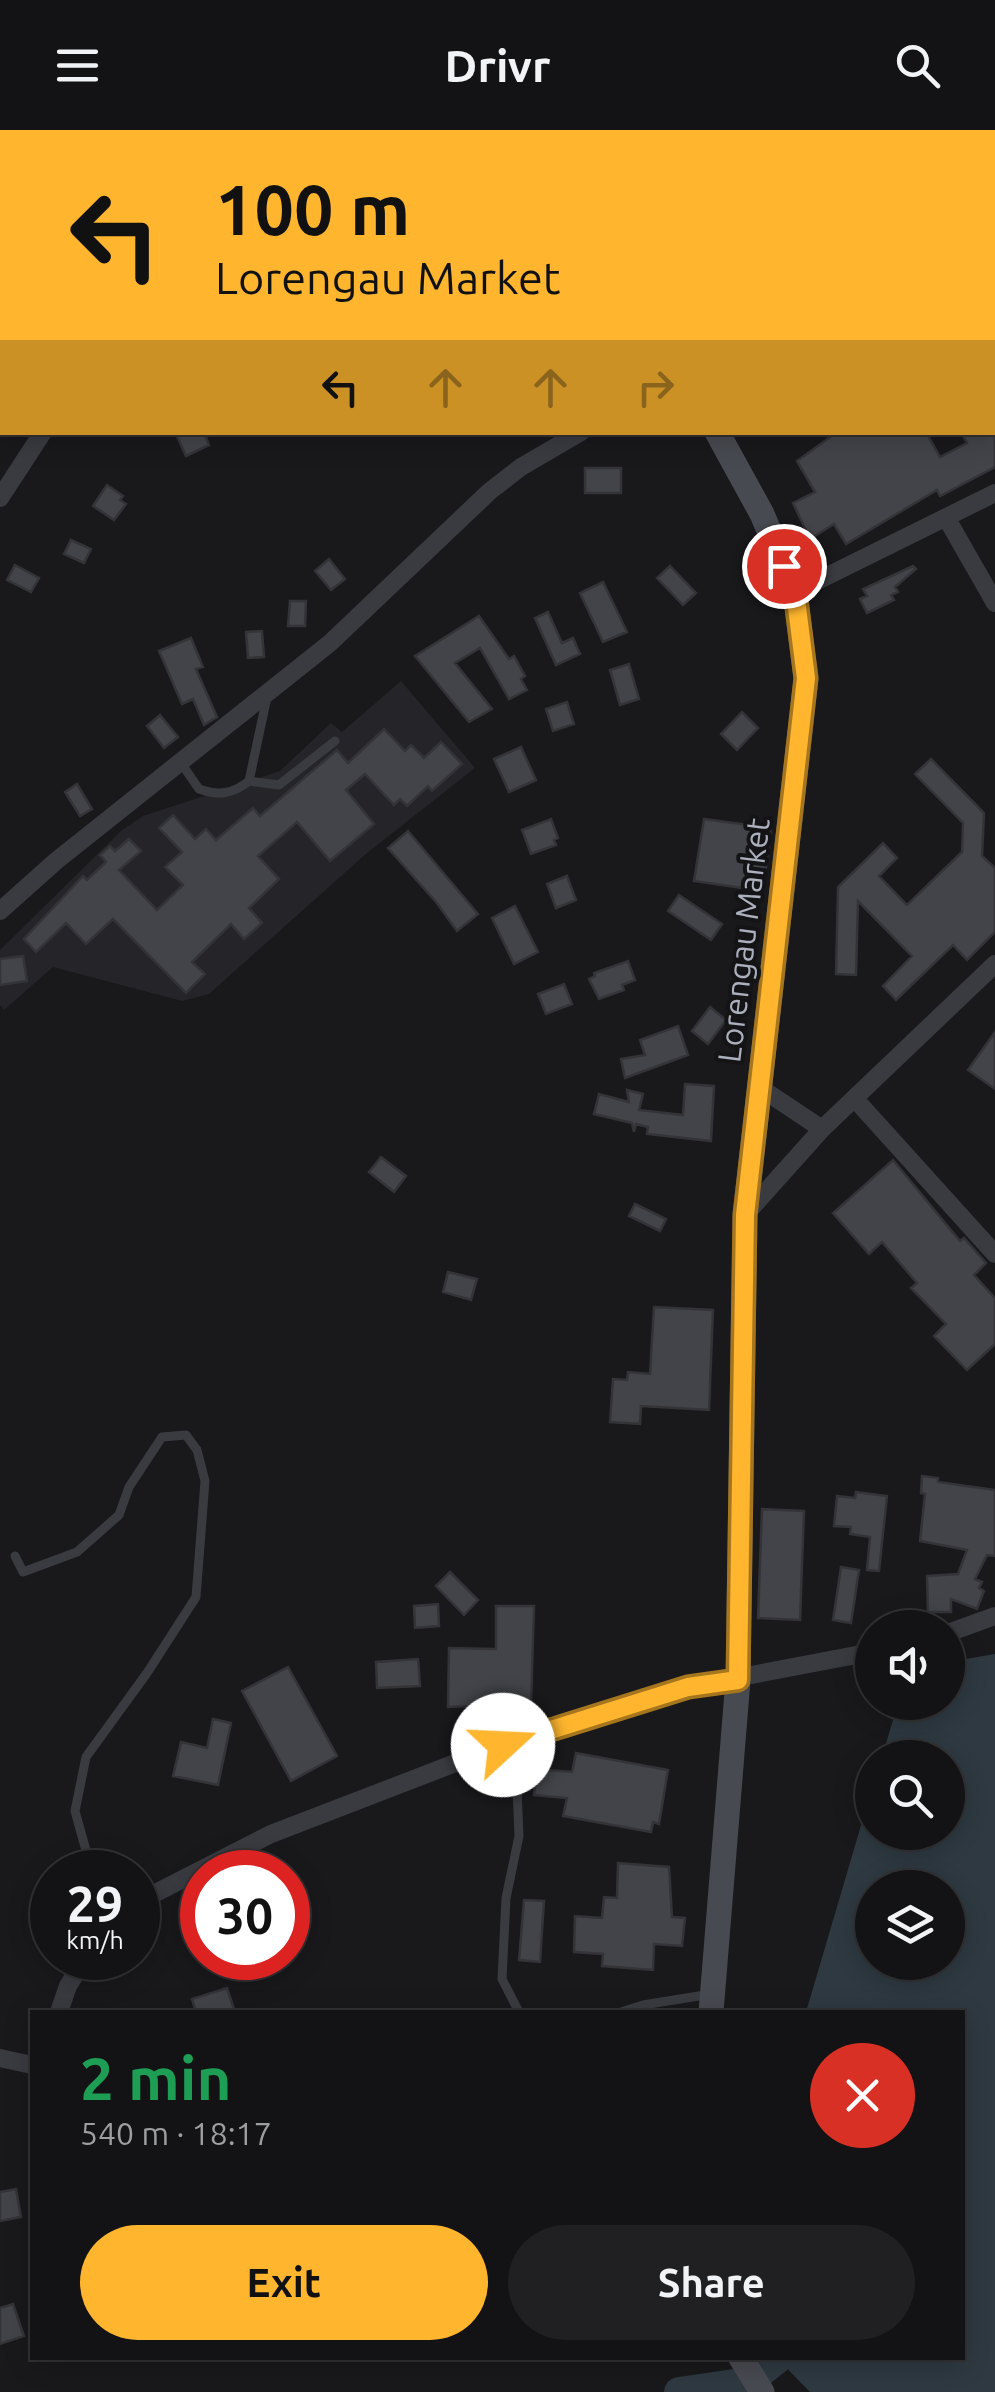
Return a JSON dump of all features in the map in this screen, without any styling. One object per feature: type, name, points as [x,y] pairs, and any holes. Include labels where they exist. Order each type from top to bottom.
[{"type":"main road","name":"Lorengau Market","points":[[712,2003],[738,1680],[745,1215],[806,678],[795,592],[762,514],[719,435]]},
{"type":"main road","points":[[742,2360],[762,2392]]},
{"type":"street","points":[[0,498],[41,435]]},
{"type":"street","points":[[0,911],[56,861],[330,643],[490,492],[522,467],[576,435]]},
{"type":"street","points":[[795,592],[995,493]]},
{"type":"street","points":[[947,519],[995,603]]},
{"type":"street","points":[[745,1215],[822,1129],[995,964]]},
{"type":"street","points":[[759,1087],[822,1129]]},
{"type":"street","points":[[855,1098],[995,1254]]},
{"type":"street","points":[[965,1627],[995,1616]]},
{"type":"street","points":[[160,1891],[271,1834],[536,1732],[688,1687],[855,1656]]},
{"type":"street","points":[[59,2010],[72,1980]]},
{"type":"street","points":[[0,2058],[30,2065]]},
{"type":"lane","points":[[249,781],[267,696]]},
{"type":"lane","points":[[180,763],[192,783],[207,792],[229,792],[249,781],[279,785],[334,740]]},
{"type":"lane","points":[[15,1556],[23,1572],[78,1552],[119,1515],[129,1487],[162,1437],[186,1435],[196,1450],[206,1481],[196,1597],[147,1674],[86,1757],[76,1811],[86,1850]]},
{"type":"lane","points":[[517,2010],[502,1978],[506,1898],[519,1836],[516,1766],[536,1732]]},
{"type":"lane","points":[[627,2010],[643,2005],[712,2003]]},
{"type":"shaded area","points":[[401,681],[475,768],[367,853],[209,994],[182,1001],[53,967],[4,1010],[0,1005],[0,950],[121,831],[143,816],[280,771],[331,723],[342,732]]},
{"type":"shaded area","points":[[995,1654],[995,2392],[810,2392],[779,2360],[965,2360],[965,2010],[807,2010],[855,1846],[855,1850],[965,1850],[965,1740],[887,1740],[893,1720],[965,1720],[965,1659]]},
{"type":"building","points":[[176,435],[205,435],[209,445],[186,456]]},
{"type":"building","points":[[833,435],[928,435],[940,457],[967,443],[963,435],[995,435],[995,467],[940,496],[937,490],[846,544],[834,524],[810,539],[793,503],[815,492],[797,461]]},
{"type":"building","points":[[585,468],[621,468],[621,493],[585,493]]},
{"type":"building","points":[[107,485],[123,496],[120,500],[126,504],[114,520],[93,506]]},
{"type":"building","points":[[71,540],[91,549],[84,563],[64,554]]},
{"type":"building","points":[[329,559],[345,579],[331,590],[315,571]]},
{"type":"building","points":[[15,565],[39,578],[31,592],[7,580]]},
{"type":"building","points":[[670,566],[696,593],[683,605],[657,578]]},
{"type":"building","points":[[913,566],[916,569],[895,587],[898,592],[891,595],[894,600],[867,613],[860,599],[867,596],[863,589]]},
{"type":"building","points":[[603,582],[627,632],[603,642],[580,593]]},
{"type":"building","points":[[290,601],[306,601],[305,626],[288,626]]},
{"type":"building","points":[[548,612],[562,643],[573,638],[580,654],[556,665],[535,618]]},
{"type":"building","points":[[479,616],[509,659],[514,656],[525,676],[521,679],[527,690],[509,699],[480,648],[455,663],[492,709],[469,722],[415,656]]},
{"type":"building","points":[[262,631],[264,657],[248,658],[246,632]]},
{"type":"building","points":[[191,638],[203,667],[196,669],[217,717],[204,725],[193,699],[182,704],[159,651]]},
{"type":"building","points":[[629,664],[639,699],[620,705],[610,670]]},
{"type":"building","points":[[567,702],[574,724],[553,731],[546,709]]},
{"type":"building","points":[[742,712],[758,728],[737,750],[721,734]]},
{"type":"building","points":[[160,715],[178,737],[164,748],[147,726]]},
{"type":"building","points":[[384,729],[405,751],[411,745],[424,758],[441,742],[462,764],[432,791],[428,786],[407,806],[400,799],[394,805],[365,774],[346,790],[374,824],[330,861],[297,822],[258,856],[279,879],[249,908],[262,923],[244,939],[231,924],[192,962],[205,974],[186,993],[113,919],[86,944],[66,923],[36,952],[24,939],[83,876],[87,880],[106,862],[100,855],[110,846],[115,851],[129,839],[141,851],[119,870],[157,910],[183,885],[165,867],[182,852],[159,828],[173,815],[195,839],[206,829],[216,840],[253,808],[260,816],[337,750],[348,763]]},
{"type":"building","points":[[521,747],[536,780],[509,792],[494,759]]},
{"type":"building","points":[[931,759],[984,813],[982,856],[995,868],[995,932],[967,960],[953,945],[896,1000],[883,986],[912,956],[858,901],[856,975],[836,974],[838,887],[883,843],[897,858],[879,876],[907,905],[962,852],[963,823],[915,774]]},
{"type":"building","points":[[77,784],[92,809],[80,816],[65,792]]},
{"type":"building","points":[[551,819],[558,838],[554,840],[556,845],[531,854],[522,830]]},
{"type":"building","points":[[704,819],[771,828],[763,891],[694,881]]},
{"type":"building","points":[[408,831],[478,914],[457,931],[388,848]]},
{"type":"building","points":[[567,876],[576,900],[556,908],[547,884]]},
{"type":"building","points":[[679,895],[722,924],[711,940],[668,911]]},
{"type":"building","points":[[515,906],[538,952],[514,964],[492,918]]},
{"type":"building","points":[[23,956],[27,981],[0,985],[0,959]]},
{"type":"building","points":[[628,961],[635,980],[622,985],[624,990],[599,999],[589,979],[594,973]]},
{"type":"building","points":[[564,984],[572,1004],[546,1014],[538,994]]},
{"type":"building","points":[[710,1007],[726,1020],[708,1044],[692,1031]]},
{"type":"building","points":[[678,1026],[688,1055],[625,1078],[621,1059],[645,1055],[640,1040]]},
{"type":"building","points":[[995,1032],[995,1089],[968,1070]]},
{"type":"building","points":[[685,1084],[714,1086],[711,1141],[647,1134],[648,1127],[636,1124],[634,1132],[632,1123],[594,1114],[599,1094],[629,1102],[627,1090],[643,1094],[639,1110],[683,1115]]},
{"type":"building","points":[[381,1157],[406,1176],[394,1192],[369,1172]]},
{"type":"building","points":[[893,1160],[960,1241],[964,1238],[986,1263],[974,1275],[995,1298],[995,1344],[967,1370],[934,1336],[946,1324],[911,1288],[917,1283],[882,1242],[869,1254],[833,1213]]},
{"type":"building","points":[[635,1204],[666,1219],[660,1231],[629,1216]]},
{"type":"building","points":[[448,1272],[477,1279],[471,1300],[443,1292]]},
{"type":"building","points":[[654,1307],[713,1310],[709,1410],[641,1406],[640,1424],[610,1422],[613,1379],[627,1380],[628,1372],[650,1374]]},
{"type":"building","points":[[922,1476],[995,1490],[995,1556],[987,1555],[975,1579],[982,1582],[979,1588],[984,1591],[977,1609],[951,1599],[951,1610],[928,1610],[927,1576],[958,1574],[967,1550],[920,1541],[925,1494],[921,1493]]},
{"type":"building","points":[[856,1492],[887,1496],[879,1571],[867,1570],[870,1537],[850,1534],[851,1527],[834,1526],[837,1496],[855,1498]]},
{"type":"building","points":[[762,1509],[804,1511],[800,1620],[758,1618]]},
{"type":"building","points":[[841,1567],[859,1570],[851,1623],[833,1620]]},
{"type":"building","points":[[450,1572],[478,1600],[464,1615],[436,1586]]},
{"type":"building","points":[[438,1604],[439,1626],[415,1628],[414,1606]]},
{"type":"building","points":[[496,1606],[534,1606],[531,1704],[448,1707],[449,1648],[496,1649]]},
{"type":"building","points":[[418,1659],[420,1686],[377,1688],[376,1662]]},
{"type":"building","points":[[288,1667],[337,1756],[291,1781],[242,1691]]},
{"type":"building","points":[[213,1719],[231,1723],[218,1785],[173,1776],[181,1742],[207,1748]]},
{"type":"building","points":[[576,1753],[668,1770],[659,1824],[653,1822],[651,1832],[563,1816],[567,1798],[534,1795],[537,1769],[572,1772]]},
{"type":"building","points":[[618,1863],[669,1867],[672,1917],[685,1918],[682,1946],[654,1944],[653,1970],[602,1966],[603,1954],[574,1952],[575,1916],[602,1918],[604,1897],[617,1898]]},
{"type":"building","points":[[524,1900],[544,1901],[540,1962],[519,1960]]},
{"type":"building","points":[[227,1988],[234,2010],[195,2010],[192,1999]]},
{"type":"building","points":[[16,2189],[21,2217],[0,2221],[0,2192]]},
{"type":"building","points":[[13,2304],[24,2336],[0,2344],[0,2308]]},
{"type":"waterway","points":[[679,2392],[748,2382],[776,2360]]},
{"type":"route","points":[[503,1745],[688,1687],[738,1680],[745,1215],[806,678],[795,592],[784,566]]}]
